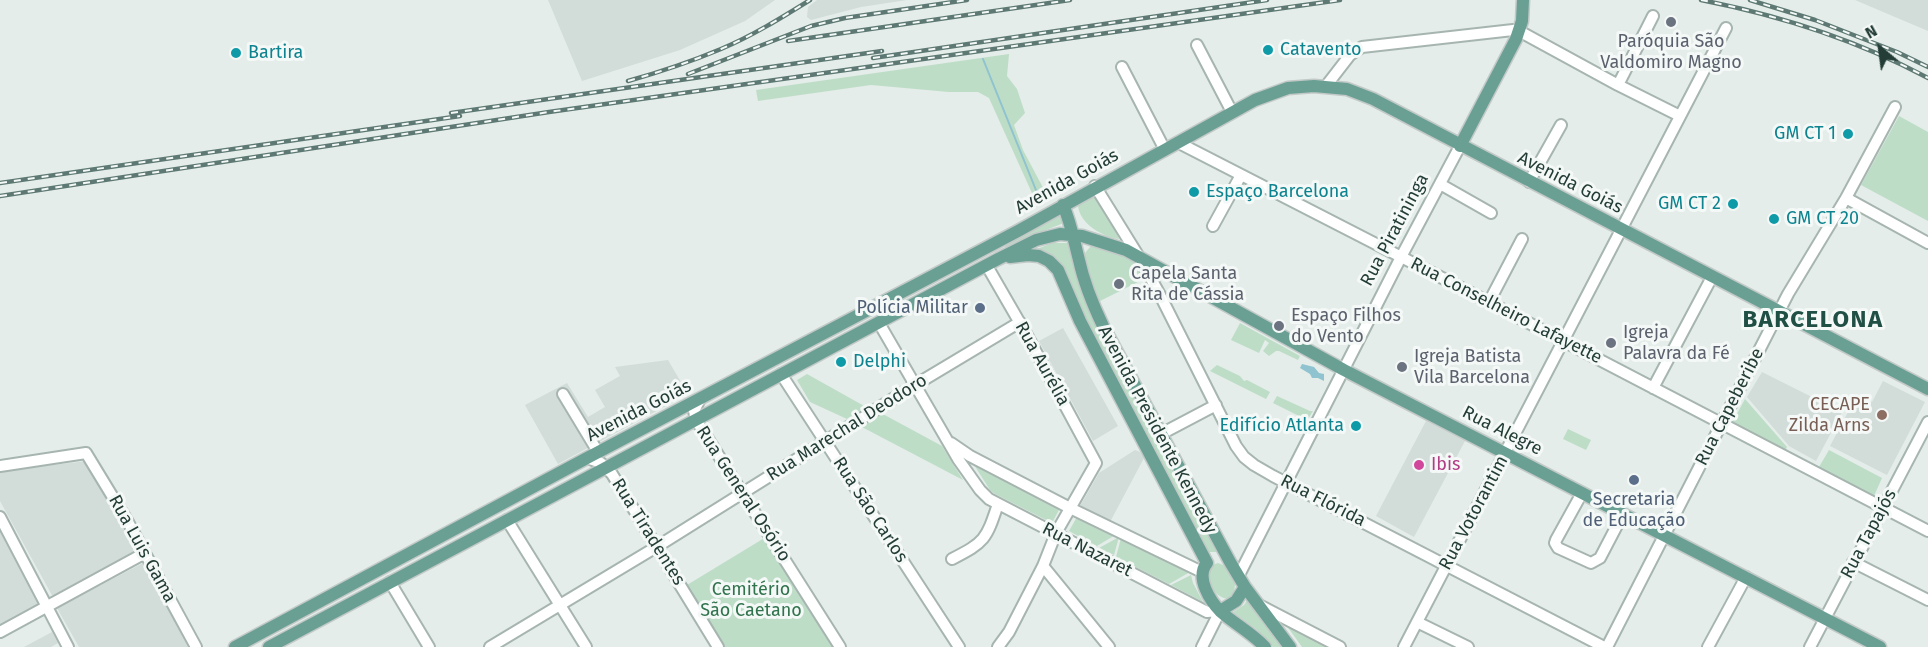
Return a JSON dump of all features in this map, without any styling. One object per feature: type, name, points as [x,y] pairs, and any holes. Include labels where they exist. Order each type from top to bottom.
[{"type":"main road","name":"Rua Piratininga","points":[[1460,146],[1519,31],[1523,0]]},
{"type":"main road","name":"Avenida Goiás","points":[[236,647],[592,455],[1018,231],[1095,186],[1179,143],[1232,112],[1281,90],[1301,86],[1347,89],[1366,96],[1928,389]]},
{"type":"main road","name":"Avenida Presidente Kennedy","points":[[1063,205],[1074,234],[1080,265],[1097,313],[1230,562],[1245,587],[1290,647]]},
{"type":"main road","points":[[993,262],[983,258],[984,254],[1018,231]]},
{"type":"main road","name":"Avenida Goiás","points":[[269,647],[993,262],[1044,237],[1074,234]]},
{"type":"main road","name":"Rua Alegre","points":[[1074,234],[1112,245],[1139,257],[1344,370],[1880,647]]},
{"type":"main road","name":"Avenida Presidente Kennedy","points":[[993,262],[1017,256],[1039,256],[1059,270],[1080,321],[1204,568],[1203,582],[1211,599],[1220,611],[1265,647]]},
{"type":"main road","points":[[1204,568],[1217,560],[1230,562]]},
{"type":"main road","points":[[1220,611],[1236,602],[1245,587]]},
{"type":"street","points":[[1618,85],[1653,16]]},
{"type":"street","name":"Rua Votorantim","points":[[1404,647],[1726,28]]},
{"type":"street","points":[[1326,86],[1350,55],[1362,47],[1506,30],[1519,31],[1680,116]]},
{"type":"street","points":[[1197,45],[1232,112]]},
{"type":"street","points":[[1122,66],[1165,150]]},
{"type":"street","name":"Rua Capeberibe","points":[[1606,647],[1779,312],[1846,198],[1895,107]]},
{"type":"street","points":[[1530,182],[1561,125]]},
{"type":"street","name":"Rua Conselheiro Lafayette","points":[[1179,143],[1928,531]]},
{"type":"street","name":"Rua Piratininga","points":[[1239,575],[1460,146]]},
{"type":"street","points":[[1213,226],[1241,176]]},
{"type":"street","points":[[1440,184],[1491,213]]},
{"type":"street","name":"Rua Flórida","points":[[1095,186],[1139,257],[1182,335],[1236,446],[1244,457],[1254,465],[1606,647]]},
{"type":"street","points":[[1846,198],[1928,243]]},
{"type":"street","points":[[1489,302],[1522,238]]},
{"type":"street","name":"Rua Aurélia","points":[[993,262],[1020,322],[1096,463],[1070,508]]},
{"type":"street","points":[[1653,388],[1712,277]]},
{"type":"street","name":"Rua Marechal Deodoro","points":[[490,647],[743,494],[915,385],[1020,322]]},
{"type":"street","name":"Rua Nazaret","points":[[879,323],[946,439],[984,495],[1207,612],[1220,611]]},
{"type":"street","name":"Rua São Carlos","points":[[781,374],[959,647]]},
{"type":"street","points":[[563,394],[592,455]]},
{"type":"street","name":"Rua General Osório","points":[[700,399],[694,411],[696,420],[840,647]]},
{"type":"street","points":[[1161,434],[1216,405]]},
{"type":"street","name":"Rua Tapajós","points":[[1810,647],[1928,422]]},
{"type":"street","name":"Rua Nazaret","points":[[946,439],[970,456],[1070,508],[1204,568]]},
{"type":"street","name":"Rua Luis Gama","points":[[0,466],[86,453],[128,522],[196,647]]},
{"type":"street","name":"Rua Tiradentes","points":[[592,455],[607,468],[658,546],[718,647]]},
{"type":"street","points":[[965,470],[966,461],[970,456]]},
{"type":"street","points":[[1582,493],[1556,540],[1558,548],[1591,563],[1594,562],[1600,558],[1623,514]]},
{"type":"street","points":[[952,559],[983,540],[998,504]]},
{"type":"street","points":[[998,647],[1009,632],[1070,508]]},
{"type":"street","points":[[0,517],[68,647]]},
{"type":"street","points":[[507,520],[586,647]]},
{"type":"street","points":[[0,632],[146,554]]},
{"type":"street","points":[[1853,562],[1928,600]]},
{"type":"street","points":[[1043,566],[1110,647]]},
{"type":"street","points":[[1708,647],[1746,577]]},
{"type":"street","points":[[390,582],[429,647]]},
{"type":"street","points":[[1259,605],[1340,647]]},
{"type":"street","points":[[1202,647],[1220,611]]},
{"type":"street","points":[[1417,622],[1468,647]]},
{"type":"shaded area","points":[[548,0],[775,0],[745,21],[680,50],[582,81]]},
{"type":"shaded area","points":[[817,0],[907,0],[861,7],[811,20],[807,17],[808,7]]},
{"type":"shaded area","points":[[1855,0],[1928,0],[1928,31]]},
{"type":"shaded area","points":[[1063,328],[1118,426],[1093,441],[1039,341]]},
{"type":"shaded area","points":[[668,360],[688,394],[558,464],[525,405],[567,383],[588,417],[605,407],[595,390],[620,376],[615,367]]},
{"type":"shaded area","points":[[1762,372],[1842,412],[1816,461],[1789,446],[1747,397]]},
{"type":"shaded area","name":"CECAPE Zilda Arns","points":[[1883,381],[1925,402],[1887,475],[1830,446],[1857,395],[1872,402]]},
{"type":"shaded area","points":[[1426,421],[1465,441],[1414,537],[1376,516]]},
{"type":"shaded area","points":[[1135,450],[1140,452],[1144,458],[1110,522],[1080,506],[1099,473]]},
{"type":"shaded area","points":[[88,461],[138,551],[53,597],[0,501],[0,471]]},
{"type":"shaded area","points":[[0,528],[41,604],[0,625]]},
{"type":"shaded area","points":[[145,562],[188,647],[79,647],[57,608]]},
{"type":"shaded area","points":[[52,632],[58,643],[51,647],[24,647]]},
{"type":"green space","points":[[1009,54],[1007,76],[1017,89],[1025,113],[1014,125],[1023,150],[1048,197],[1036,202],[989,98],[978,92],[949,92],[871,85],[758,101],[756,90]]},
{"type":"green space","points":[[1899,116],[1928,132],[1928,221],[1861,185]]},
{"type":"green space","points":[[1097,194],[1107,210],[1119,239],[1092,228],[1079,212],[1078,205],[1082,201]]},
{"type":"green space","points":[[1058,214],[1063,217],[1064,223],[1007,248],[1003,245]]},
{"type":"green space","points":[[1052,243],[1068,243],[1093,313],[1221,552],[1209,552],[1085,320],[1067,276],[1062,268],[1037,249]]},
{"type":"green space","points":[[1098,245],[1131,259],[1144,279],[1096,303],[1086,270],[1085,253],[1090,247]]},
{"type":"green space","points":[[1240,323],[1300,356],[1298,360],[1279,351],[1269,356],[1263,351],[1269,343],[1265,340],[1259,353],[1231,340]]},
{"type":"green space","points":[[1217,365],[1240,376],[1244,381],[1247,380],[1270,392],[1266,399],[1210,371]]},
{"type":"green space","points":[[807,374],[866,407],[847,419],[810,402],[797,380]]},
{"type":"green space","points":[[1277,396],[1313,411],[1308,419],[1303,418],[1273,403]]},
{"type":"green space","points":[[1745,399],[1787,447],[1785,451],[1732,423]]},
{"type":"green space","points":[[881,413],[942,446],[963,480],[860,426]]},
{"type":"green space","points":[[1568,429],[1591,440],[1586,450],[1563,439]]},
{"type":"green space","points":[[1829,450],[1882,478],[1874,496],[1819,467]]},
{"type":"green space","points":[[971,460],[1061,506],[1052,523],[995,494]]},
{"type":"green space","points":[[1078,515],[1117,534],[1097,546],[1069,531]]},
{"type":"green space","name":"Cemitério São Caetano","points":[[766,537],[834,647],[725,647],[687,585]]},
{"type":"green space","points":[[1119,537],[1114,555],[1099,548]]},
{"type":"green space","points":[[1121,538],[1190,572],[1169,584],[1116,557]]},
{"type":"green space","points":[[1218,563],[1228,569],[1234,579],[1234,590],[1228,599],[1219,596],[1209,581],[1207,571],[1212,565]]},
{"type":"green space","points":[[1191,575],[1193,583],[1203,602],[1171,585]]},
{"type":"green space","points":[[1249,597],[1287,647],[1273,647],[1256,629],[1233,612],[1244,605]]},
{"type":"green space","points":[[1284,622],[1333,647],[1302,647]]},
{"type":"water","points":[[1302,364],[1314,367],[1319,373],[1324,374],[1324,381],[1312,378],[1300,368]]},
{"type":"waterway","points":[[983,59],[1040,200]]},
{"type":"railway","points":[[628,81],[733,44],[810,0]]},
{"type":"railway","points":[[688,74],[811,26],[845,18],[967,0]]},
{"type":"railway","points":[[788,41],[1070,0]]},
{"type":"railway","points":[[873,58],[1267,0]]},
{"type":"railway","points":[[0,196],[549,112],[1340,0]]},
{"type":"railway","points":[[1701,0],[1759,13],[1818,31],[1874,52],[1928,78]]},
{"type":"railway","points":[[1750,0],[1815,20],[1897,52],[1928,67]]},
{"type":"railway","points":[[451,113],[882,51]]},
{"type":"railway","points":[[0,183],[460,116]]},
{"type":"place","name":"Paróquia São Valdomiro Magno","points":[[1671,22]]},
{"type":"place","name":"Catavento","points":[[1268,50]]},
{"type":"place","name":"Bartira","points":[[236,53]]},
{"type":"place","name":"GM CT 1","points":[[1848,134]]},
{"type":"place","name":"Espaço Barcelona","points":[[1194,192]]},
{"type":"place","name":"GM CT 2","points":[[1733,204]]},
{"type":"place","name":"GM CT 20","points":[[1774,219]]},
{"type":"place","name":"Capela Santa Rita de Cássia","points":[[1119,284]]},
{"type":"place","name":"Polícia Militar","points":[[980,308]]},
{"type":"place","name":"Espaço Filhos do Vento","points":[[1279,326]]},
{"type":"place","name":"Igreja Palavra da Fé","points":[[1611,343]]},
{"type":"place","name":"Delphi","points":[[841,362]]},
{"type":"place","name":"Igreja Batista Vila Barcelona","points":[[1402,367]]},
{"type":"place","name":"CECAPE Zilda Arns","points":[[1882,415]]},
{"type":"place","name":"Edifício Atlanta","points":[[1356,426]]},
{"type":"place","name":"Ibis","points":[[1419,465]]},
{"type":"place","name":"Secretaria de Educação","points":[[1634,480]]},
{"type":"district","name":"BARCELONA","points":[[1813,320]]}]
